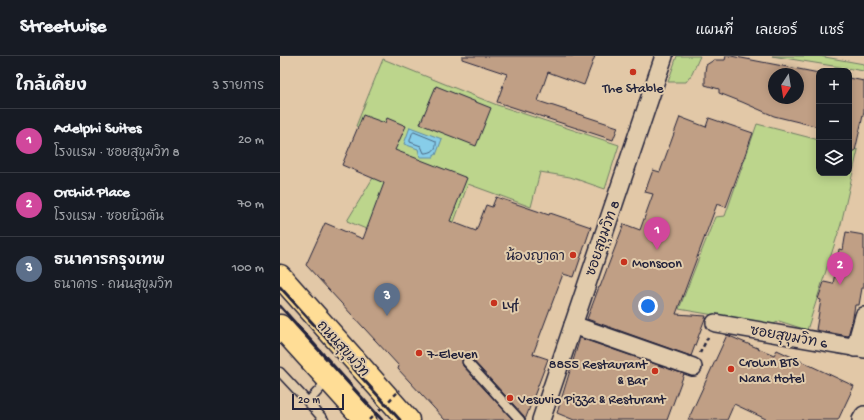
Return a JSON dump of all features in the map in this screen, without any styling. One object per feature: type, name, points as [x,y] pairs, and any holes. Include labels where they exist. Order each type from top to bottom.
[{"type":"main road","name":"ถนนสุขุมวิท","points":[[280,276],[408,420]]},
{"type":"main road","points":[[280,326],[365,420]]},
{"type":"street","name":"ซอยสุขุมวิท 8","points":[[545,419],[573,325],[664,56]]},
{"type":"street","points":[[859,348],[864,316]]},
{"type":"street","name":"ซอยสุขุมวิท 6","points":[[715,323],[859,348]]},
{"type":"street","points":[[573,325],[692,367]]},
{"type":"street","points":[[862,420],[864,414]]},
{"type":"lane","points":[[467,362],[520,420]]},
{"type":"lane","points":[[280,372],[324,420]]},
{"type":"lane","points":[[308,402],[328,379]]},
{"type":"path","points":[[692,367],[715,323]]},
{"type":"path","points":[[369,420],[400,390]]},
{"type":"green space","points":[[677,56],[700,56],[692,74],[686,82],[668,82]]},
{"type":"green space","points":[[772,56],[819,56],[864,64],[864,71]]},
{"type":"green space","points":[[383,59],[497,105],[619,145],[605,189],[570,177],[540,172],[531,207],[468,184],[440,260],[347,221],[394,143],[356,126]]},
{"type":"green space","points":[[757,124],[816,139],[816,176],[852,176],[852,149],[858,150],[841,224],[807,330],[779,321],[772,325],[679,309],[715,217],[725,216]]},
{"type":"water","points":[[410,127],[442,139],[436,155],[434,154],[434,157],[420,157],[418,149],[404,144]]},
{"type":"building","points":[[462,56],[595,56],[584,85],[548,72],[538,101],[618,127],[613,140],[497,102],[507,74],[462,59]]},
{"type":"building","points":[[726,56],[731,56],[793,68],[768,68],[768,104],[804,104],[804,70],[816,72],[816,126],[774,116],[719,93],[719,89],[705,85],[706,65],[714,60],[725,60]]},
{"type":"building","points":[[852,79],[864,81],[864,111],[855,151],[852,151]]},
{"type":"building","points":[[436,86],[491,108],[476,146],[420,124]]},
{"type":"building","points":[[363,115],[385,123],[387,118],[406,126],[395,150],[467,178],[450,221],[476,231],[486,205],[492,207],[496,197],[549,215],[550,213],[591,227],[574,277],[563,274],[533,354],[548,359],[525,420],[524,416],[471,358],[466,357],[462,360],[463,366],[513,420],[445,420],[398,369],[399,366],[306,265],[325,223],[363,239],[384,183],[342,165]]},
{"type":"building","points":[[680,117],[706,127],[709,118],[753,133],[726,207],[717,204],[676,314],[706,316],[691,356],[587,319],[624,224],[640,230],[653,194],[645,192],[653,170],[660,172]]},
{"type":"building","points":[[846,232],[864,235],[864,288],[862,288],[859,305],[855,305],[848,336],[816,330],[821,300],[818,299],[824,282],[833,284],[839,249],[843,250]]},
{"type":"building","points":[[727,335],[774,355],[777,350],[854,386],[838,420],[768,420],[734,404],[727,420],[688,420]]},
{"type":"building","points":[[580,338],[684,374],[667,420],[574,420],[557,413]]},
{"type":"railway","points":[[280,287],[400,420]]},
{"type":"railway","points":[[280,306],[382,420]]},
{"type":"place","name":"The Stable","points":[[633,72]]},
{"type":"place","name":"Adelphi Suites","points":[[657,250]]},
{"type":"place","name":"น้องญาดา","points":[[573,255]]},
{"type":"place","name":"Monsoon","points":[[624,262]]},
{"type":"place","name":"Orchid Place","points":[[840,285]]},
{"type":"place","name":"Lyf","points":[[494,303]]},
{"type":"place","name":"ธนาคารกรุงเทพ","points":[[387,316]]},
{"type":"place","name":"7-Eleven","points":[[419,353]]},
{"type":"place","name":"Crown BTS Nana Hotel","points":[[731,369]]},
{"type":"place","name":"8855 Restaurant & Bar","points":[[655,371]]},
{"type":"place","name":"Vesuvio Pizza & Resturant","points":[[510,398]]}]
